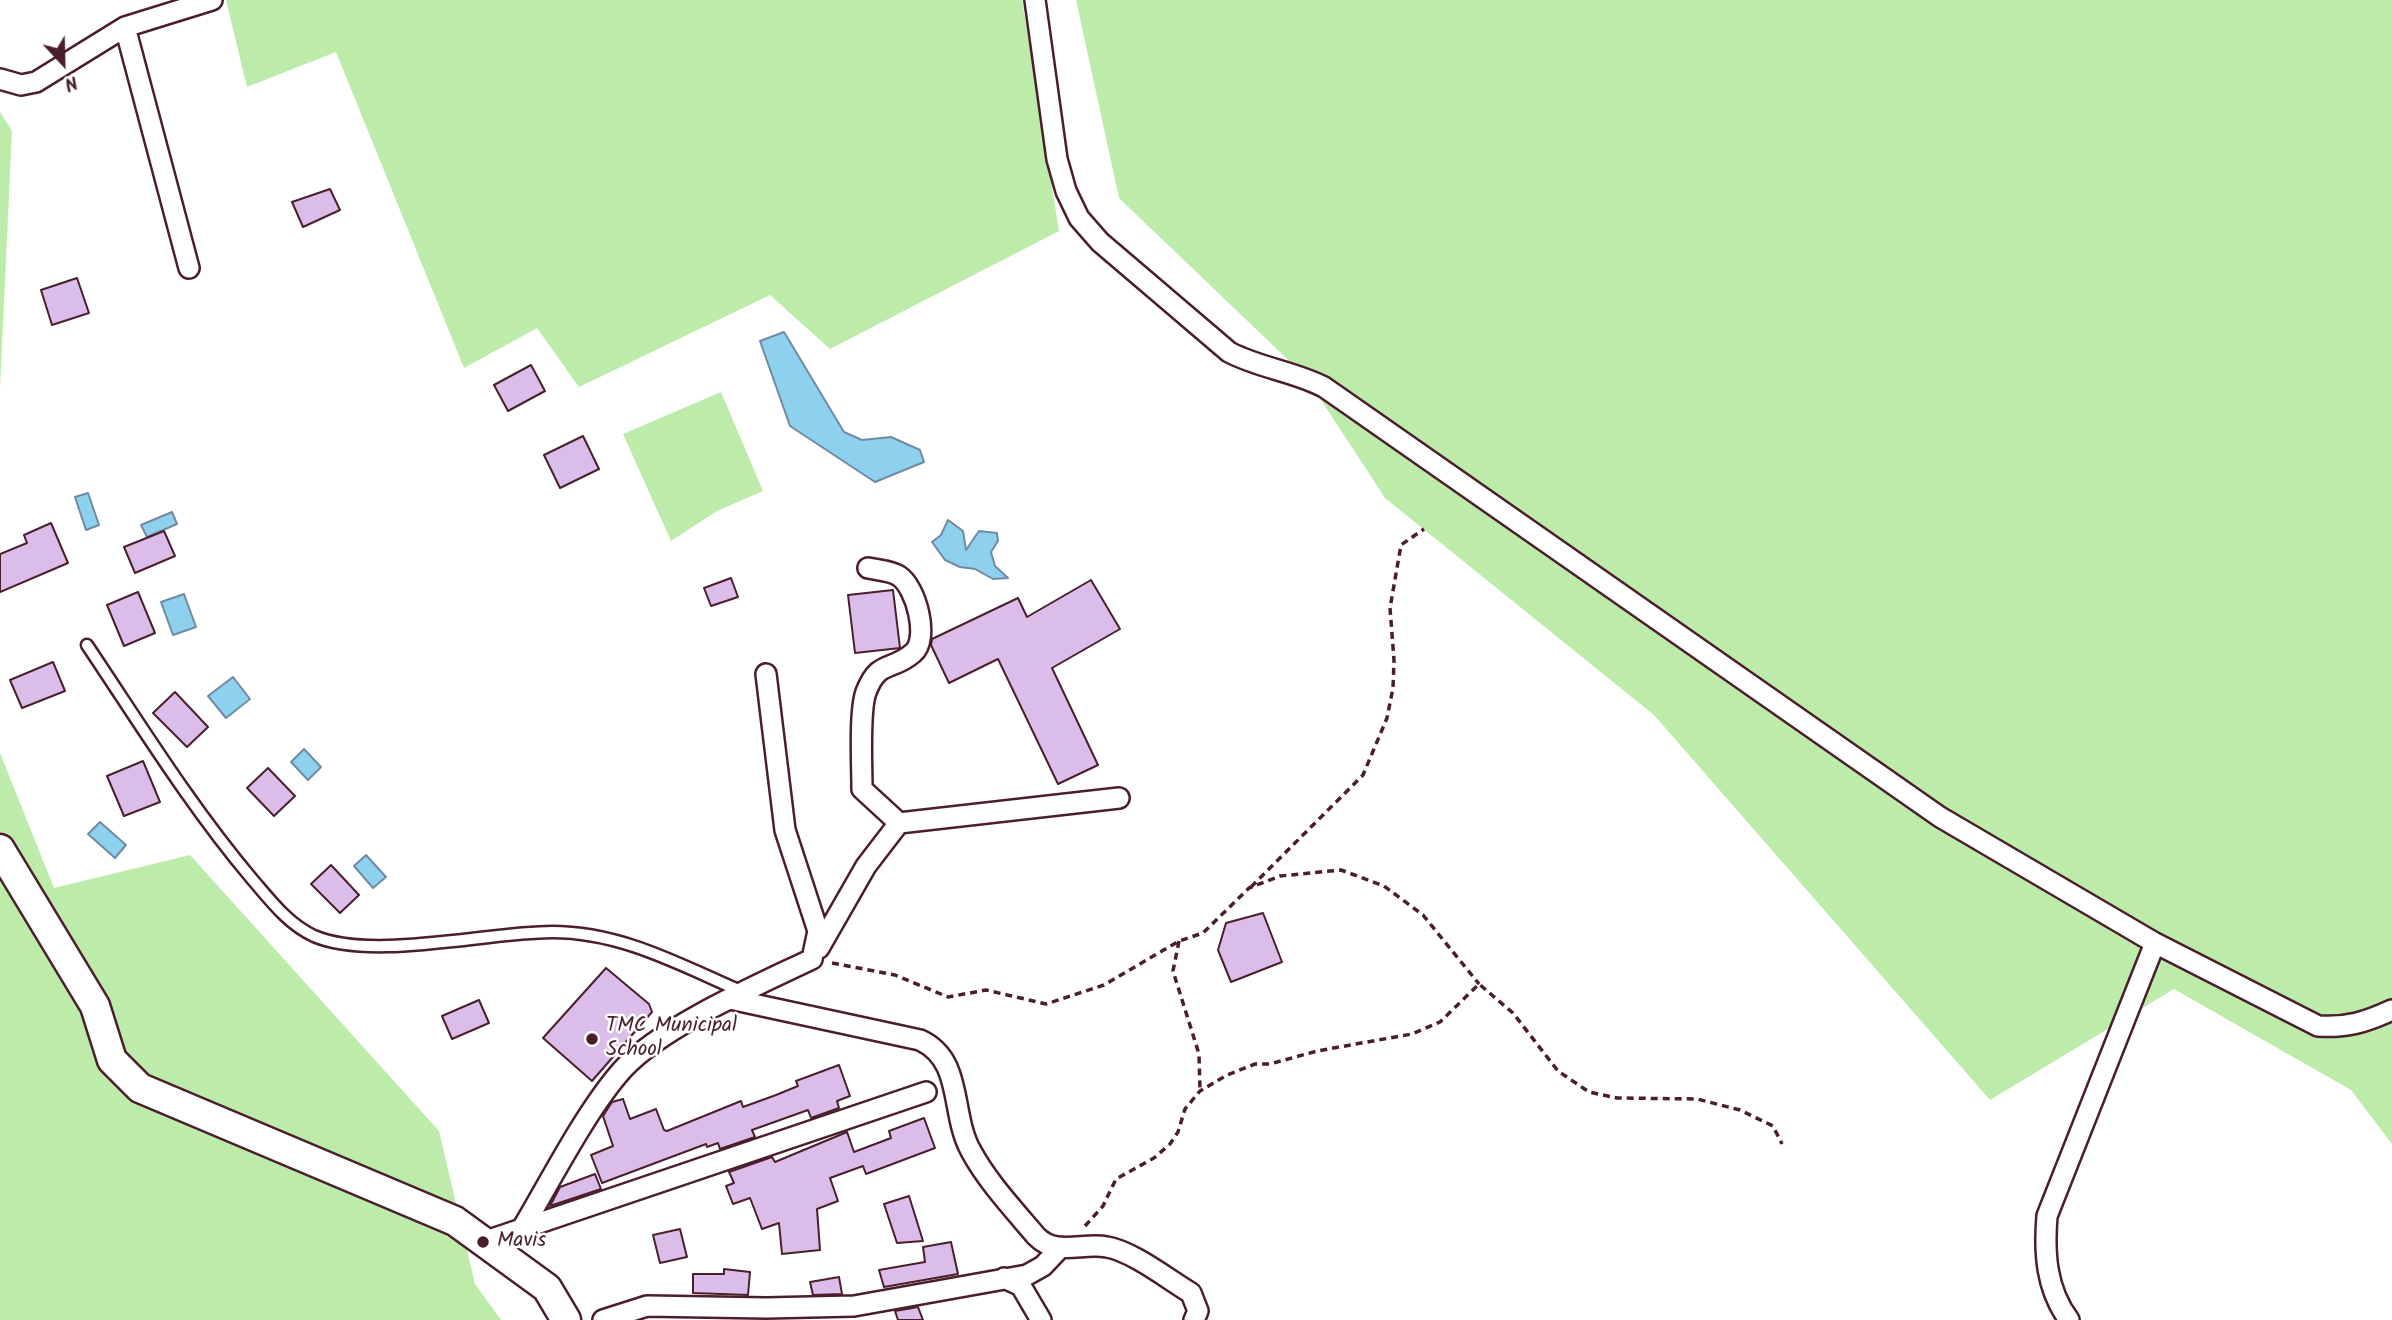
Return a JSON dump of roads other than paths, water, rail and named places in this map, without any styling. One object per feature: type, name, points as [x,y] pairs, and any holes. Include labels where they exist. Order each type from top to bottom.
[{"type":"street","points":[[0,79],[21,85],[36,82],[125,27],[212,0]]},
{"type":"street","points":[[1035,0],[1056,159],[1066,191],[1079,218],[1100,242],[1229,352],[1246,361],[1301,375],[1324,387],[1940,817],[2155,943],[2318,1026],[2362,1024],[2392,1010]]},
{"type":"street","points":[[125,27],[189,268]]},
{"type":"street","points":[[868,568],[898,575],[907,583],[922,620],[920,644],[913,653],[876,671],[864,696],[862,789],[899,823]]},
{"type":"street","points":[[766,674],[785,830],[818,931],[813,959]]},
{"type":"street","points":[[523,1227],[560,1165],[623,1070],[650,1045],[737,996],[813,959],[866,866],[899,823],[1119,798]]},
{"type":"street","points":[[0,849],[95,1006],[111,1060],[140,1088],[455,1221],[547,1288],[566,1320]]},
{"type":"street","points":[[2069,1320],[2061,1309],[2049,1280],[2045,1248],[2047,1216],[2155,943]]},
{"type":"street","points":[[737,996],[920,1040],[936,1047],[946,1061],[963,1130],[979,1165],[1039,1238],[1060,1248],[1094,1246],[1118,1250],[1191,1293],[1198,1311],[1194,1320]]},
{"type":"street","points":[[483,1242],[926,1092]]},
{"type":"street","points":[[603,1320],[647,1306],[855,1306],[1035,1272],[1060,1248]]},
{"type":"street","points":[[1004,1278],[1021,1286],[1041,1320]]},
{"type":"lane","points":[[87,645],[220,841],[286,919],[314,936],[341,944],[383,945],[552,932],[603,936],[633,944],[737,996]]},
{"type":"water","points":[[784,332],[844,432],[862,440],[891,437],[920,450],[924,462],[875,482],[790,426],[760,341]]},
{"type":"water","points":[[88,493],[99,525],[86,530],[75,497]]},
{"type":"water","points":[[172,512],[177,524],[147,537],[141,525]]},
{"type":"water","points":[[948,520],[963,531],[966,550],[979,531],[997,533],[998,541],[991,552],[995,566],[1008,578],[993,579],[975,569],[960,567],[945,560],[932,542],[941,535]]},
{"type":"water","points":[[184,594],[196,627],[173,635],[161,602]]},
{"type":"water","points":[[233,677],[250,699],[226,718],[208,696]]},
{"type":"water","points":[[304,749],[321,767],[308,780],[291,762]]},
{"type":"water","points":[[100,822],[126,845],[115,858],[88,834]]},
{"type":"water","points":[[366,855],[386,877],[373,888],[354,866]]},
{"type":"place","name":"TMC Municipal School","points":[[592,1039]]},
{"type":"place","name":"Mavis","points":[[483,1242]]}]
